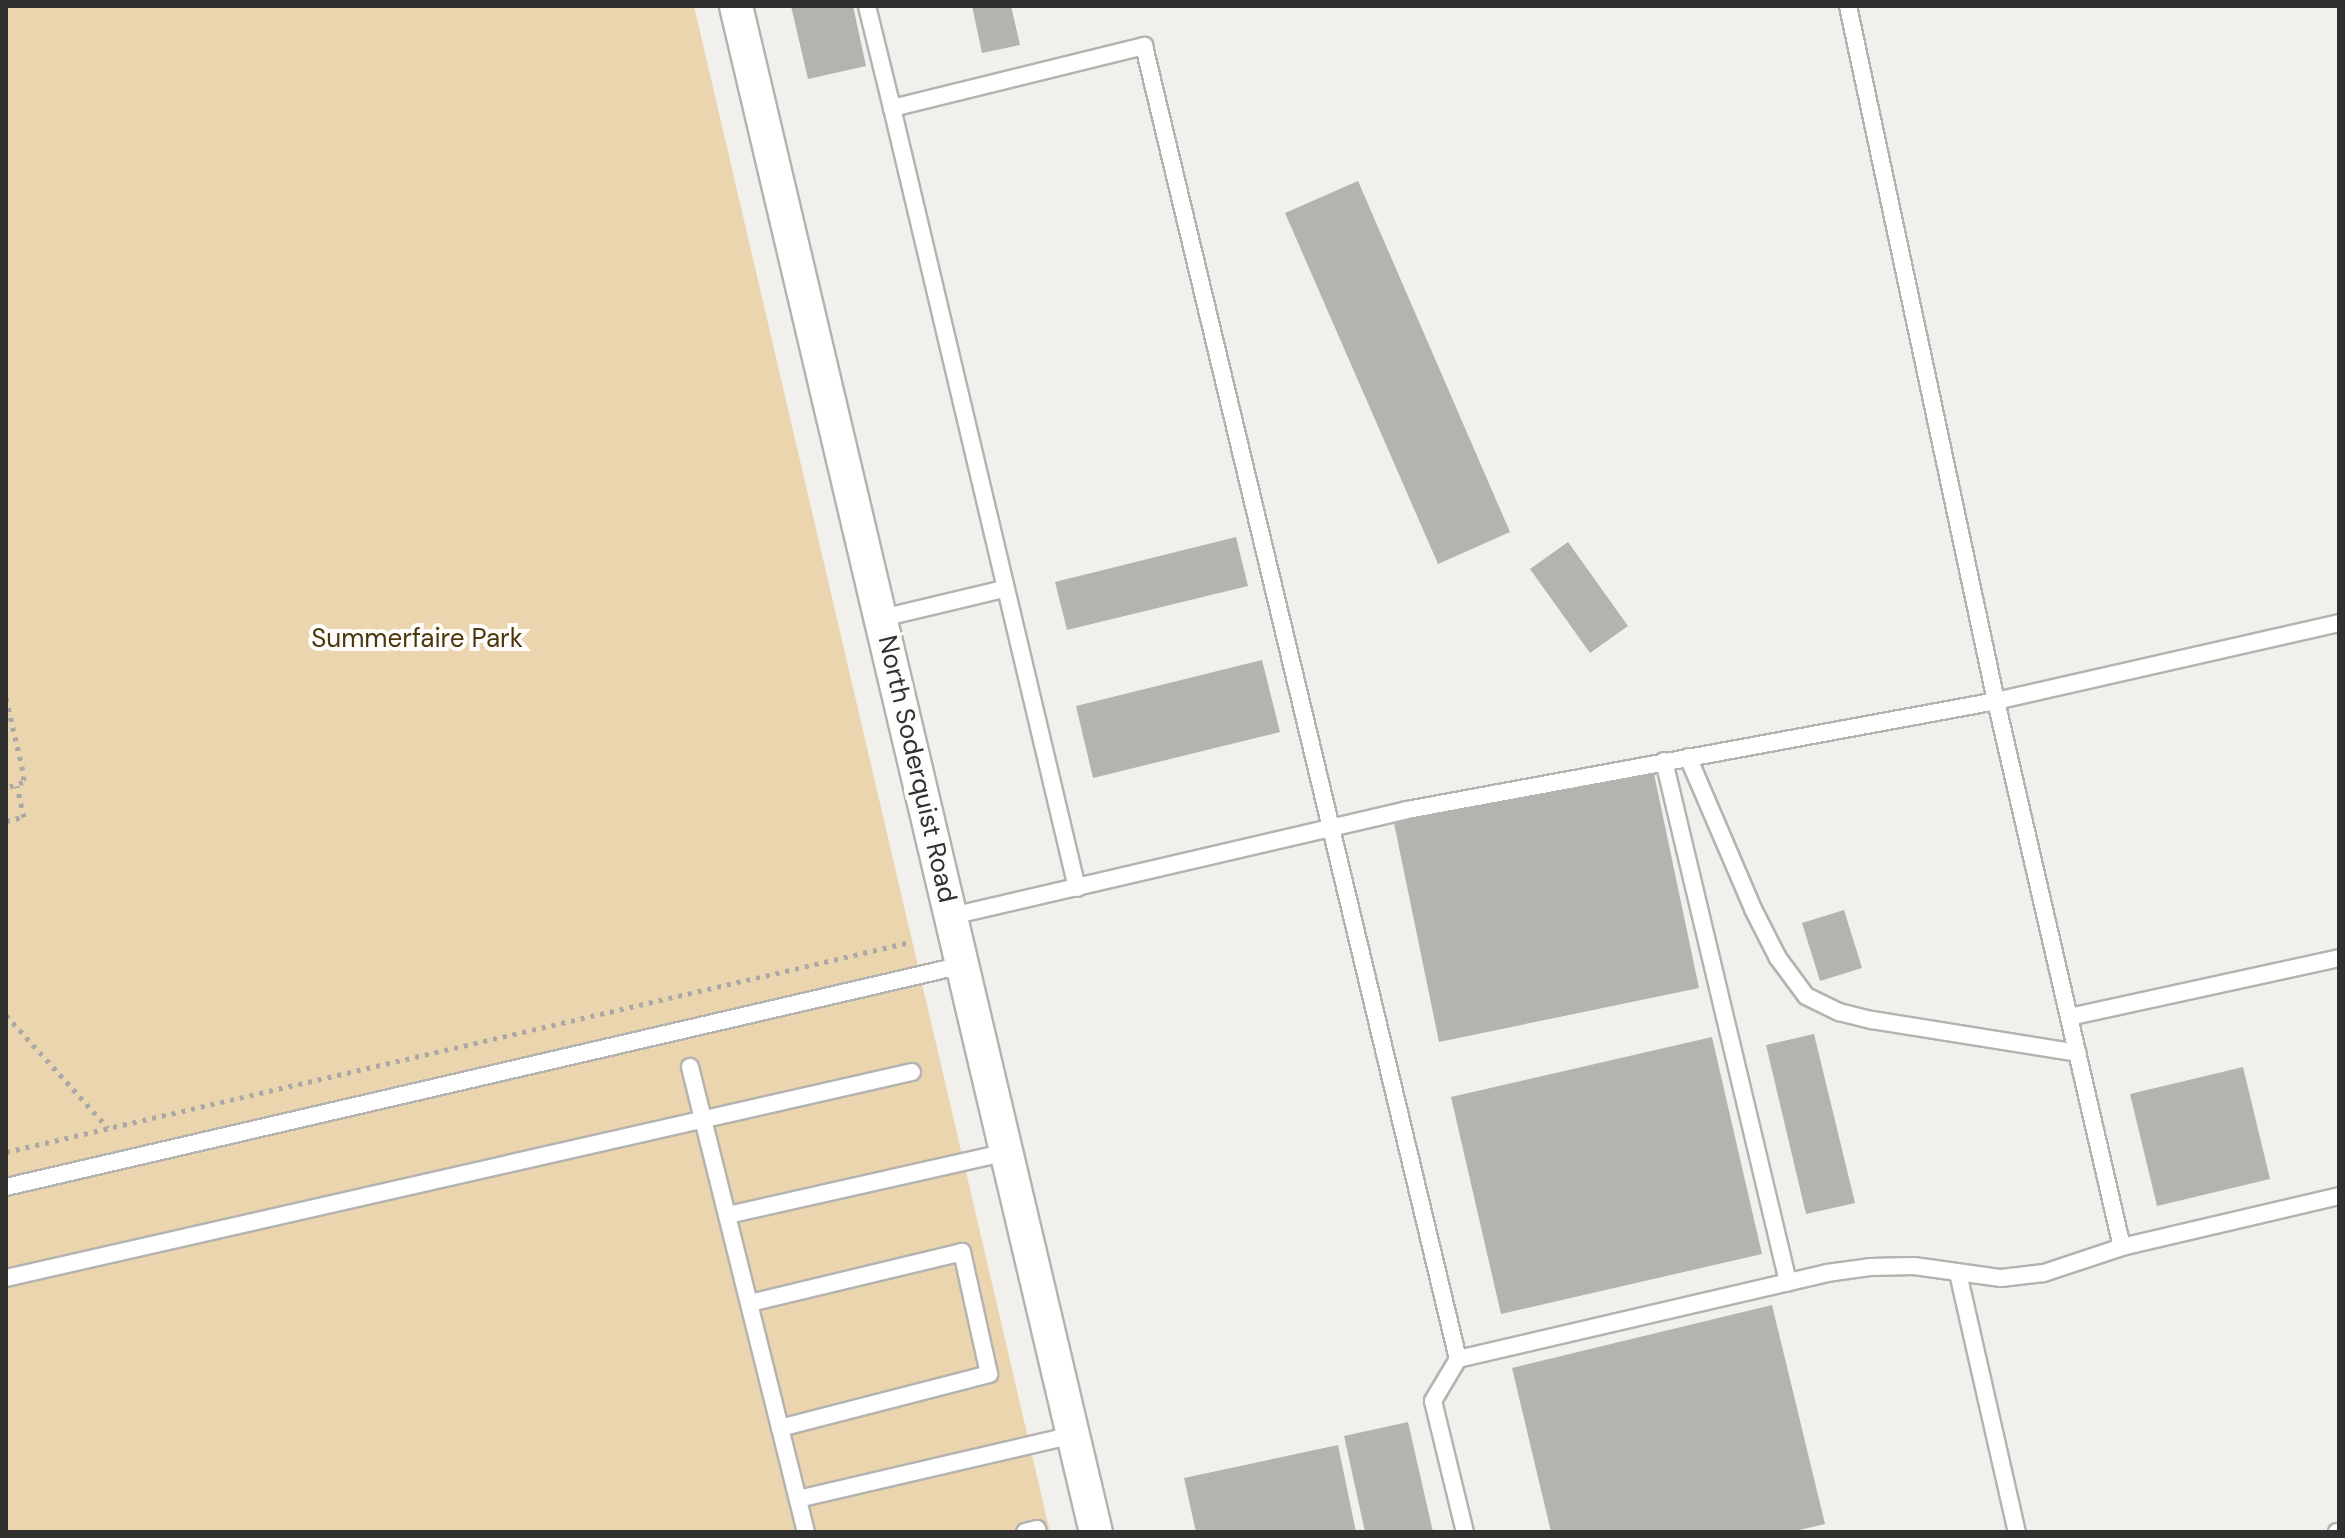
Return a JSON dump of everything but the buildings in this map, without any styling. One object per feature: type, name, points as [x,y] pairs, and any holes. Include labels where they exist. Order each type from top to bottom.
[{"type":"street","name":"North Soderquist Road","points":[[736,6],[1096,1532]]},
{"type":"lane","points":[[867,6],[1077,888]]},
{"type":"lane","points":[[1848,6],[1996,701],[2122,1247]]},
{"type":"lane","points":[[892,108],[1144,46],[1458,1359],[1433,1401],[1465,1532]]},
{"type":"lane","points":[[882,618],[1004,589]]},
{"type":"lane","points":[[952,916],[1332,827],[1664,761],[1996,701],[2339,623]]},
{"type":"lane","points":[[1688,757],[1753,909],[1778,958],[1806,996],[1839,1012],[1872,1020],[2077,1053]]},
{"type":"lane","points":[[1664,761],[1788,1282]]},
{"type":"lane","points":[[2069,1017],[2339,958]]},
{"type":"lane","points":[[6,1187],[963,965]]},
{"type":"lane","points":[[690,1067],[806,1532]]},
{"type":"lane","points":[[6,1278],[912,1072]]},
{"type":"lane","points":[[728,1215],[1007,1152]]},
{"type":"lane","points":[[1458,1359],[1788,1282],[1870,1267],[1914,1266],[2001,1278],[2044,1273],[2122,1247],[2339,1196]]},
{"type":"lane","points":[[750,1303],[962,1252],[989,1374],[780,1428]]},
{"type":"lane","points":[[1958,1273],[2017,1532]]},
{"type":"lane","points":[[798,1499],[1073,1435]]},
{"type":"lane","points":[[1025,1532],[1038,1532]]},
{"type":"path","points":[[6,698],[24,776],[17,786],[6,788]]},
{"type":"path","points":[[6,821],[24,817],[17,786]]},
{"type":"path","points":[[6,1152],[906,943]]},
{"type":"path","points":[[6,1015],[108,1128]]},
{"type":"green space","name":"Summerfaire Park","points":[[6,6],[694,6],[1050,1532],[6,1532]]}]
